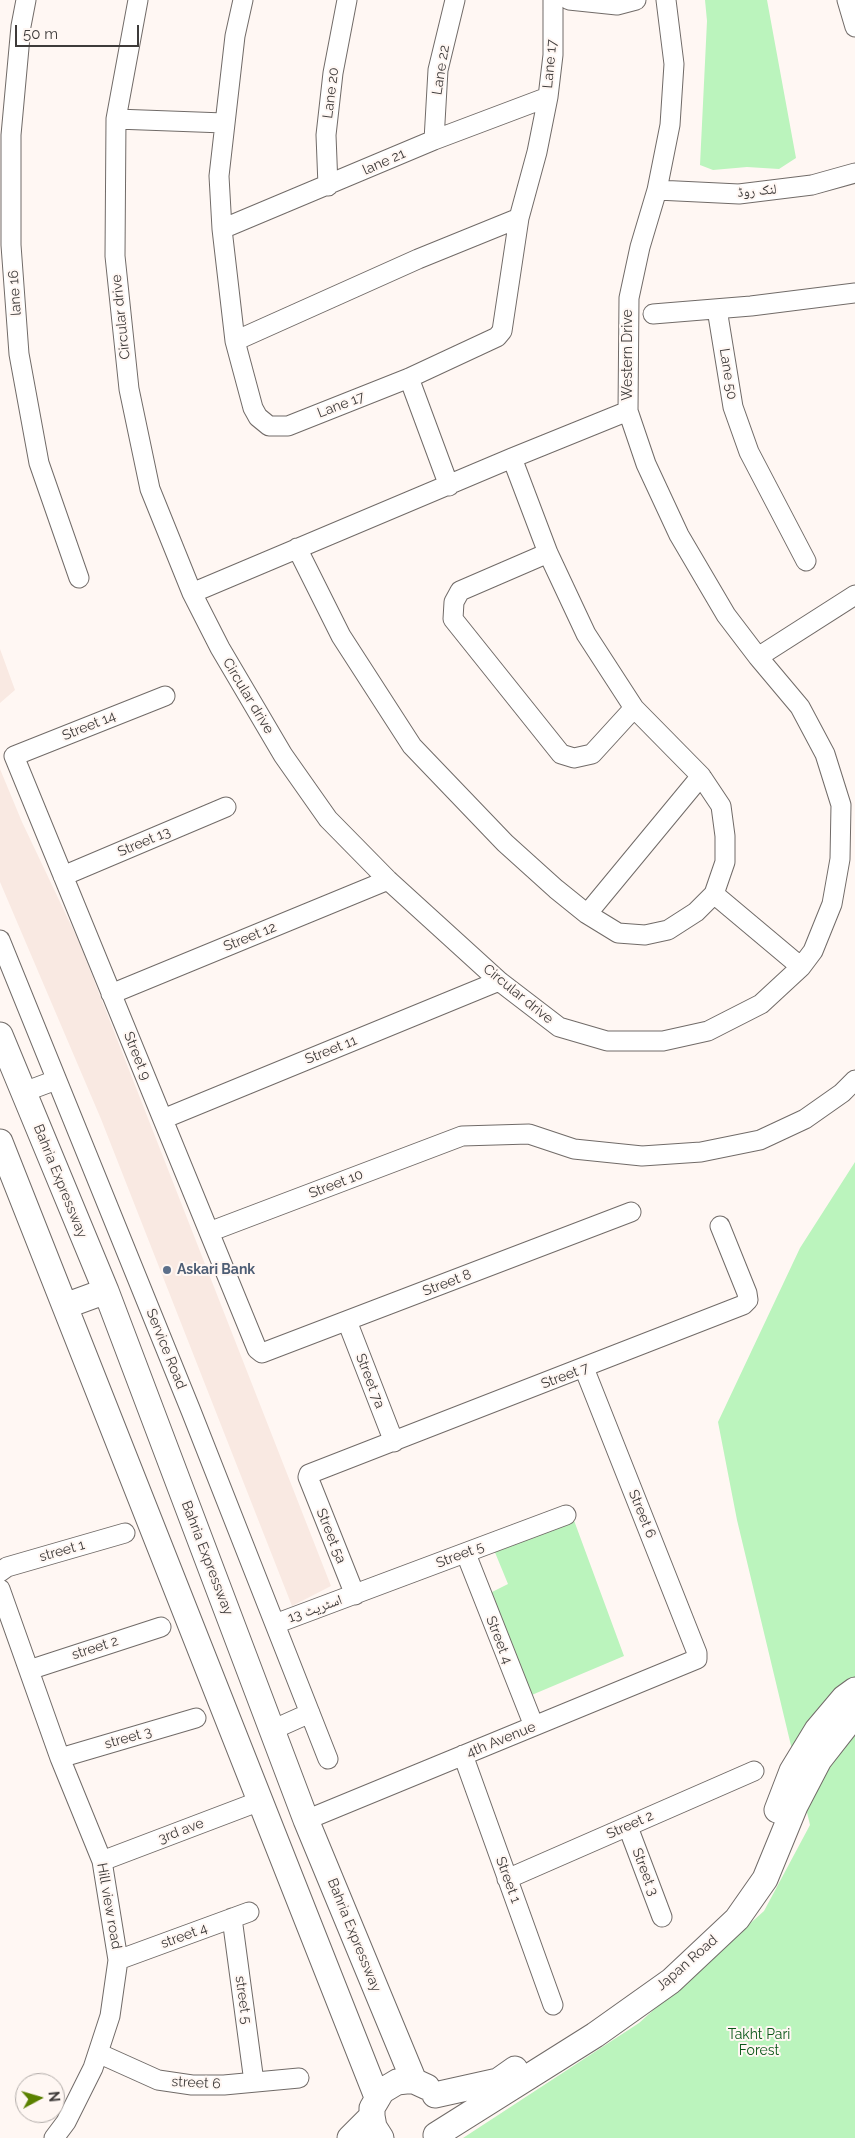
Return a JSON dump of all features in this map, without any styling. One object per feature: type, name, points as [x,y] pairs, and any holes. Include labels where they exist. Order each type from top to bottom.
[{"type":"main road","name":"Bahria Expressway","points":[[0,1034],[106,1291],[306,1820],[414,2082]]},
{"type":"main road","points":[[0,1142],[260,1801],[376,2117]]},
{"type":"main road","points":[[65,1306],[106,1291]]},
{"type":"main road","name":"Japan Road","points":[[435,2095],[498,2080],[609,2007],[697,1939],[735,1897],[758,1859],[792,1771],[817,1730],[844,1698],[855,1690]]},
{"type":"main road","name":"Japan Road","points":[[434,2137],[594,2035],[671,1981],[737,1919],[765,1878],[795,1806],[818,1760],[855,1714]]},
{"type":"main road","points":[[350,2138],[376,2117],[382,2091],[397,2082],[414,2082],[429,2089],[435,2095],[442,2115],[434,2137]]},
{"type":"street","name":"lane 16","points":[[26,0],[21,26],[12,135],[11,245],[19,354],[39,463],[78,578]]},
{"type":"street","name":"Circular drive","points":[[138,0],[116,119],[115,256],[129,389],[150,489],[192,593],[220,648],[283,755],[328,819],[388,880],[499,981],[559,1027],[607,1041],[663,1042],[708,1031],[761,1004],[801,967]]},
{"type":"street","name":"Lane 17","points":[[243,0],[235,36],[219,176],[222,229],[235,340],[253,408],[258,417],[269,426],[288,426],[409,378],[497,337],[502,331],[520,218],[537,152],[548,97],[553,55],[553,0]]},
{"type":"street","name":"Lane 20","points":[[328,186],[326,135],[333,73],[347,0]]},
{"type":"street","name":"Lane 22","points":[[434,140],[438,70],[455,0]]},
{"type":"street","points":[[569,0],[617,5],[636,0]]},
{"type":"street","name":"Western Drive","points":[[666,0],[674,64],[670,125],[657,190],[640,247],[628,298],[628,411],[646,464],[679,535],[726,615],[800,707],[825,754],[841,805],[840,859],[832,904],[813,950],[801,967]]},
{"type":"street","points":[[847,0],[855,27]]},
{"type":"street","name":"lane 21","points":[[222,229],[434,140],[548,97]]},
{"type":"street","points":[[116,119],[224,123]]},
{"type":"street","name":"لنک روڈ","points":[[657,190],[739,194],[812,185],[855,173]]},
{"type":"street","points":[[235,340],[418,258],[520,218]]},
{"type":"street","points":[[653,314],[854,297]]},
{"type":"street","name":"Lane 50","points":[[717,309],[733,407],[749,452],[806,562]]},
{"type":"street","points":[[409,378],[449,486]]},
{"type":"street","points":[[192,593],[628,411]]},
{"type":"street","points":[[297,548],[341,636],[412,746],[505,843],[587,914],[618,933],[645,935],[668,930],[696,912],[714,894],[725,862],[725,836],[721,806],[701,776],[634,708],[586,634],[548,553],[512,458]]},
{"type":"street","points":[[548,553],[460,591],[454,602],[454,619],[561,754],[574,758],[592,754],[634,708]]},
{"type":"street","points":[[758,657],[852,602]]},
{"type":"street","name":"Street 14","points":[[14,756],[165,696]]},
{"type":"street","name":"Street 9","points":[[14,756],[256,1348],[262,1353]]},
{"type":"street","points":[[587,914],[701,776]]},
{"type":"street","name":"Street 13","points":[[63,876],[226,807]]},
{"type":"street","name":"Street 12","points":[[111,994],[388,880]]},
{"type":"street","points":[[714,894],[801,967]]},
{"type":"street","name":"Service Road","points":[[0,940],[191,1411],[328,1759]]},
{"type":"street","name":"Street 11","points":[[163,1119],[499,981]]},
{"type":"street","points":[[24,1092],[56,1080]]},
{"type":"street","name":"Street 10","points":[[209,1232],[462,1136],[529,1134],[574,1149],[642,1156],[701,1152],[760,1140],[805,1119],[842,1093],[855,1080]]},
{"type":"street","name":"Street 8","points":[[262,1353],[631,1212]]},
{"type":"street","name":"Street 7","points":[[308,1477],[312,1472],[394,1442],[743,1305],[748,1300],[720,1226]]},
{"type":"street","name":"Street 7a","points":[[347,1321],[394,1442]]},
{"type":"street","name":"Street 6","points":[[584,1368],[698,1653],[697,1659]]},
{"type":"street","name":"Street 5a","points":[[308,1477],[355,1595]]},
{"type":"street","name":"Street 5","points":[[355,1595],[566,1515]]},
{"type":"street","name":"street 1","points":[[0,1572],[7,1567],[125,1533]]},
{"type":"street","name":"Street 4","points":[[466,1554],[534,1726]]},
{"type":"street","name":"Hill view road","points":[[0,1589],[60,1758],[102,1861],[118,1960],[110,2016],[98,2053],[59,2136]]},
{"type":"street","name":"اسٹریٹ 13","points":[[275,1624],[355,1595]]},
{"type":"street","name":"street 2","points":[[29,1670],[161,1627]]},
{"type":"street","name":"4th Avenue","points":[[306,1820],[697,1659]]},
{"type":"street","points":[[272,1730],[310,1713]]},
{"type":"street","name":"street 3","points":[[60,1758],[196,1718]]},
{"type":"street","name":"Street 1","points":[[463,1755],[553,2005]]},
{"type":"street","name":"Street 2","points":[[507,1879],[754,1770]]},
{"type":"street","name":"3rd ave","points":[[102,1861],[260,1801]]},
{"type":"street","name":"Street 3","points":[[628,1826],[662,1917]]},
{"type":"street","name":"street 4","points":[[118,1960],[250,1912]]},
{"type":"street","name":"street 5","points":[[232,1918],[254,2082]]},
{"type":"street","name":"street 6","points":[[98,2053],[158,2080],[192,2085],[299,2078]]},
{"type":"shaded area","points":[[0,649],[15,690],[0,703]]},
{"type":"shaded area","points":[[0,769],[22,822],[79,942],[331,1586],[292,1606],[101,1119],[0,882]]},
{"type":"green space","points":[[705,0],[767,0],[796,158],[779,169],[747,167],[713,170],[700,165],[707,21]]},
{"type":"green space","name":"Takht Pari Forest","points":[[855,1162],[855,2138],[463,2138],[639,2023],[764,1911],[810,1825],[737,1520],[718,1422],[800,1248]]},
{"type":"green space","points":[[572,1515],[624,1656],[527,1697],[488,1594],[508,1584],[494,1550]]},
{"type":"place","name":"Askari Bank","points":[[167,1270]]}]
